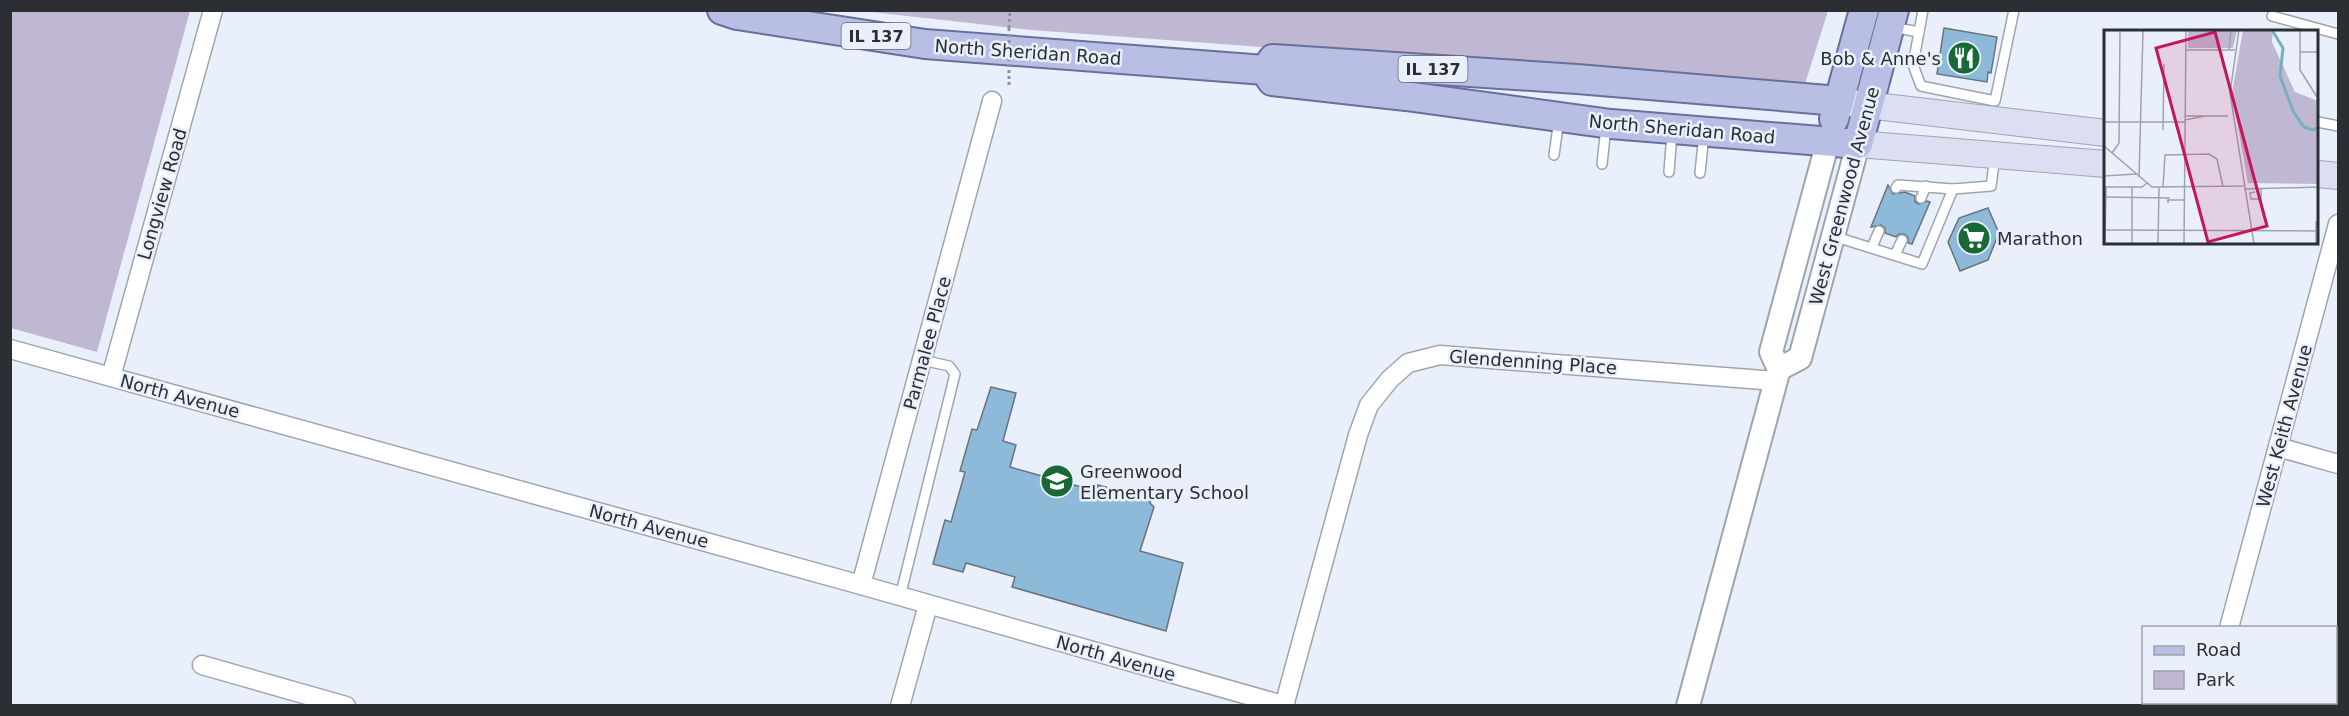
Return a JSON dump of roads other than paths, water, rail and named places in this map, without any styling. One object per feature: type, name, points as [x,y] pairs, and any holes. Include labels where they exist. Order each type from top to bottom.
[{"type":"main road","name":"North Sheridan Road","points":[[722,10],[737,15],[925,44],[1265,70]]},
{"type":"main road","points":[[1828,141],[1864,10]]},
{"type":"main road","name":"West Greenwood Avenue","points":[[1858,144],[1892,18]]},
{"type":"main road","name":"North Sheridan Road","points":[[1265,70],[1273,59],[1577,79],[1869,105],[1961,105],[2104,133]]},
{"type":"main road","name":"North Sheridan Road","points":[[1265,70],[1272,81],[1607,123],[2104,164]]},
{"type":"main road","points":[[2319,174],[2338,176]]},
{"type":"street","name":"Longview Road","points":[[111,377],[213,10]]},
{"type":"street","name":"Parmalee Place","points":[[861,585],[992,101]]},
{"type":"street","name":"West Greenwood Avenue","points":[[1688,705],[1778,375],[1771,352],[1828,141]]},
{"type":"street","name":"West Greenwood Avenue","points":[[1778,375],[1800,358],[1858,144]]},
{"type":"street","name":"West Keith Avenue","points":[[2229,626],[2338,224]]},
{"type":"street","name":"North Avenue","points":[[10,349],[1285,705]]},
{"type":"street","name":"Glendenning Place","points":[[1285,705],[1358,435],[1369,405],[1390,379],[1408,363],[1440,355],[1778,375]]},
{"type":"street","points":[[2278,447],[2338,464]]},
{"type":"street","points":[[900,705],[928,605]]},
{"type":"street","points":[[202,665],[346,705]]},
{"type":"lane","points":[[1923,10],[1913,65],[1918,79],[1921,86],[1961,105],[1995,101],[2014,10]]},
{"type":"lane","points":[[2272,16],[2338,34]]},
{"type":"lane","points":[[1892,18],[1919,32]]},
{"type":"lane","points":[[1554,155],[1559,117]]},
{"type":"lane","points":[[2319,122],[2338,126]]},
{"type":"lane","points":[[1602,164],[1607,123]]},
{"type":"lane","points":[[1669,172],[1672,129]]},
{"type":"lane","points":[[1700,173],[1704,131]]},
{"type":"lane","points":[[1896,188],[1898,185],[1953,189],[1991,186],[1995,156]]},
{"type":"lane","points":[[1921,198],[1926,186]]},
{"type":"lane","points":[[1833,236],[1922,264],[1953,189]]},
{"type":"lane","points":[[1872,247],[1879,231]]},
{"type":"lane","points":[[1895,255],[1902,240]]},
{"type":"lane","points":[[900,597],[955,374],[949,366],[922,360]]},
{"type":"place","name":"Bob & Anne's","points":[[1964,58]]},
{"type":"place","name":"Marathon","points":[[1974,238]]},
{"type":"place","name":"Greenwood Elementary School","points":[[1057,481]]}]
